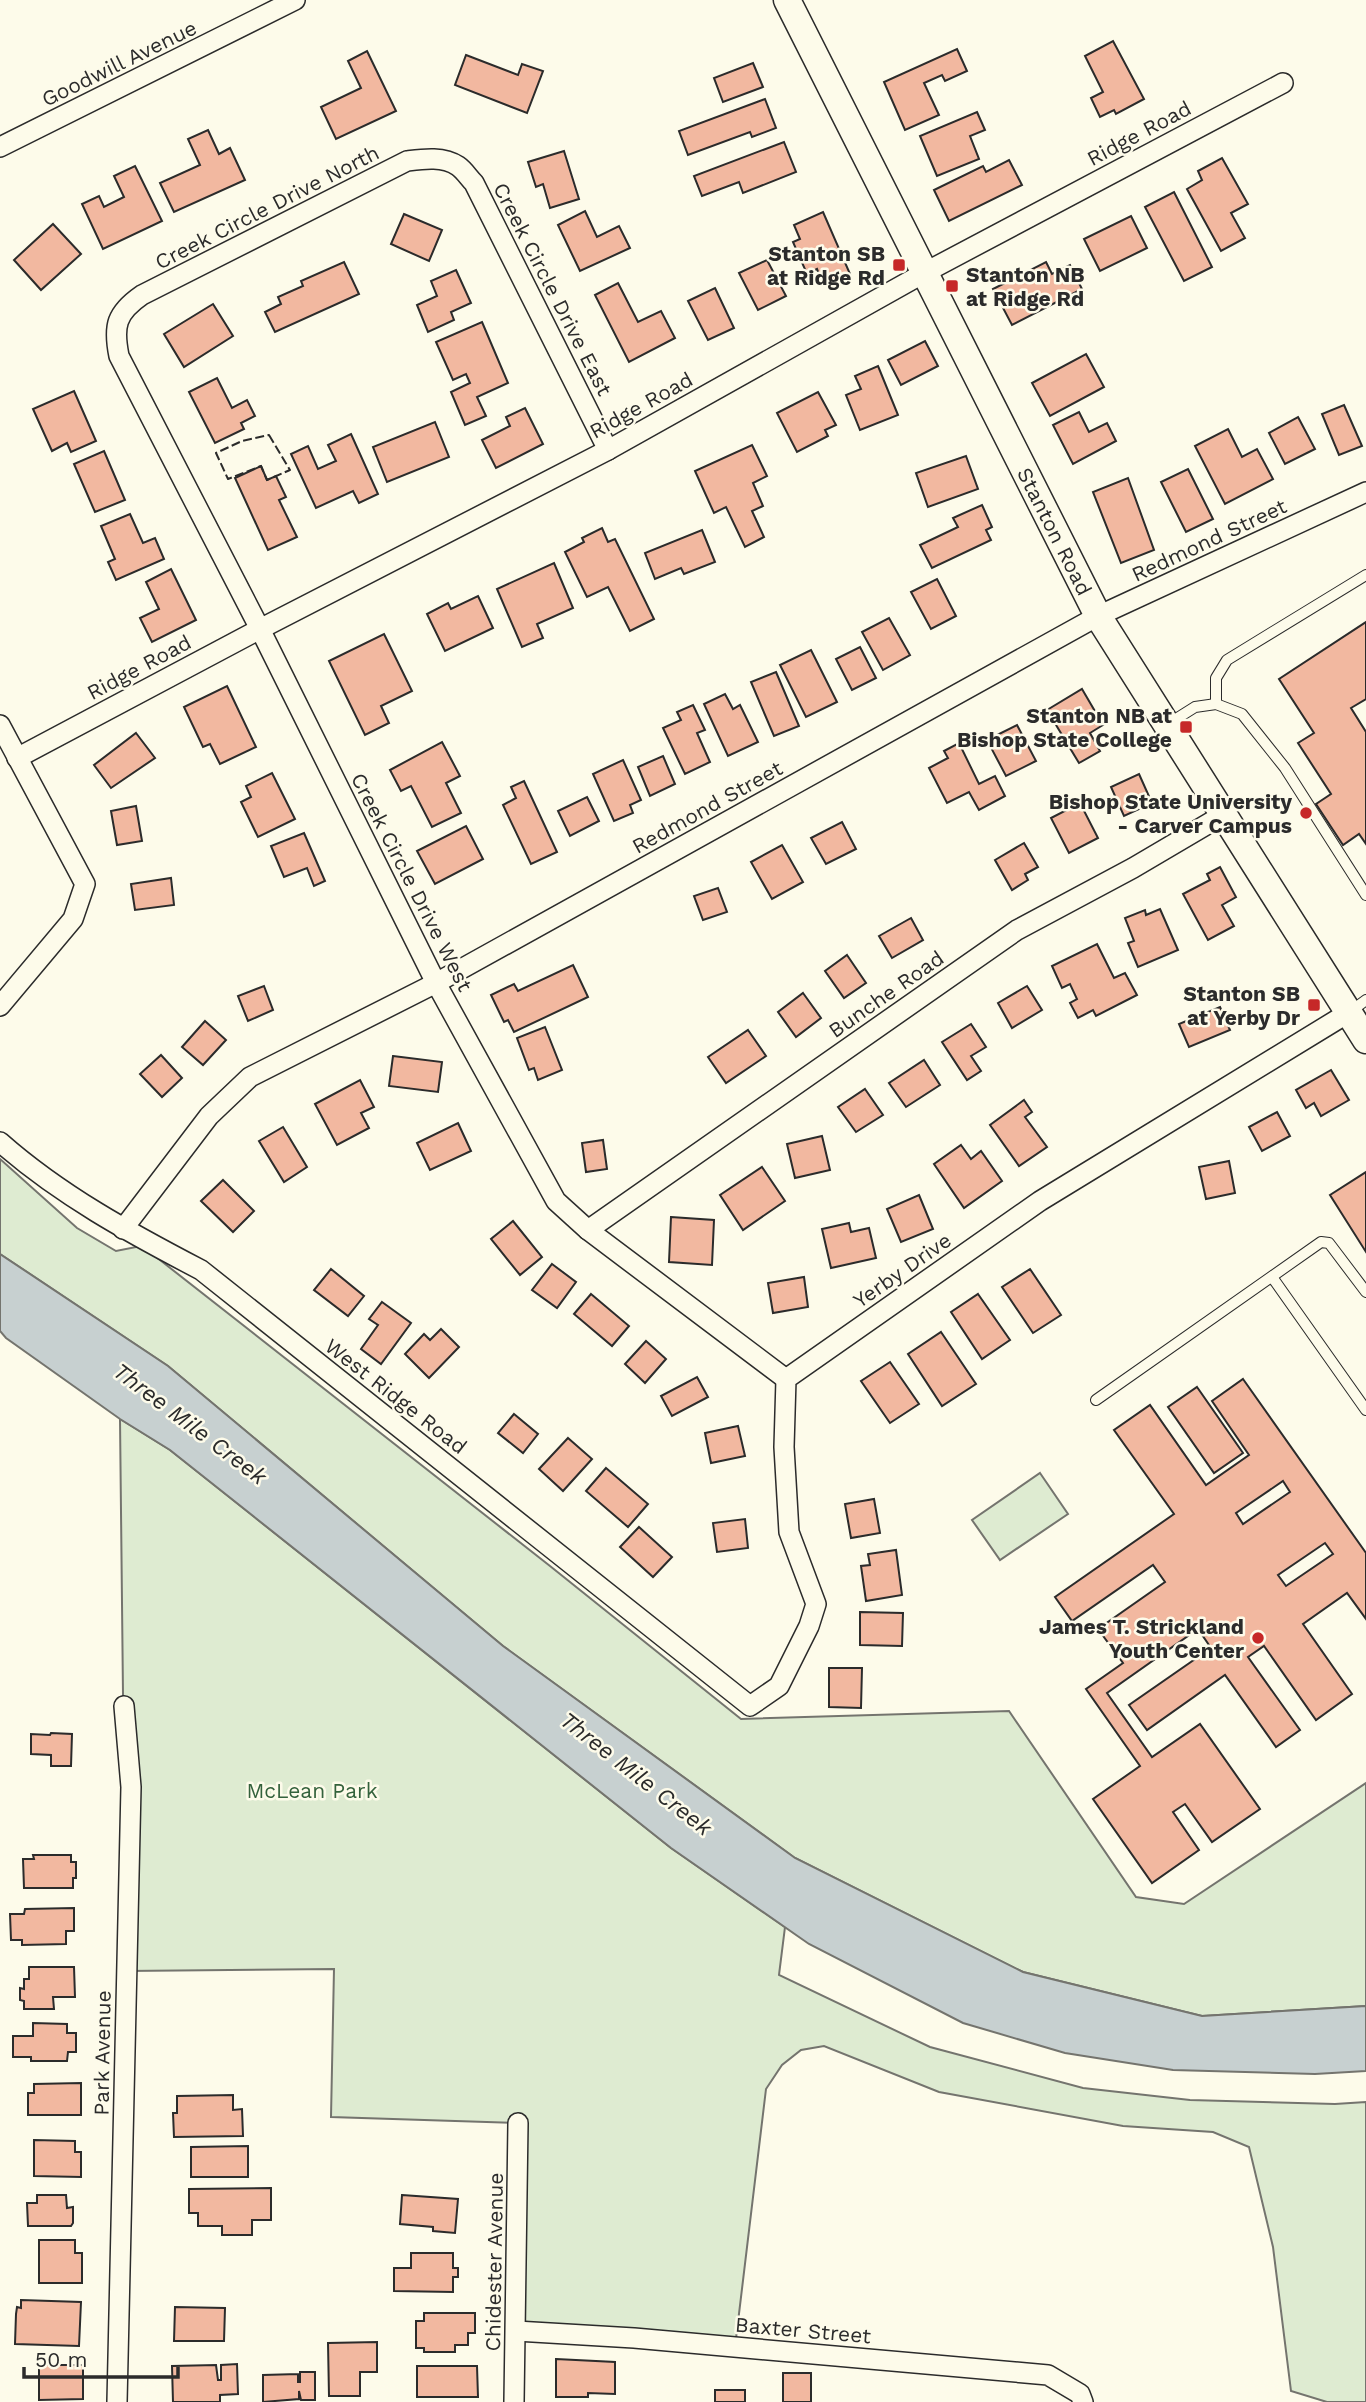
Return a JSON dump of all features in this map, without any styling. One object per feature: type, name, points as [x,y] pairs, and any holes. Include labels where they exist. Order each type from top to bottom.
[{"type":"street","name":"Goodwill Avenue","points":[[0,148],[295,0]]},
{"type":"street","name":"Stanton Road","points":[[787,0],[1098,616],[1223,815],[1357,1007],[1366,1040]]},
{"type":"street","name":"Ridge Road","points":[[16,758],[608,450],[924,272],[1283,83]]},
{"type":"street","name":"Creek Circle Drive North","points":[[120,318],[129,305],[142,295],[407,161],[428,158],[444,161]]},
{"type":"street","name":"Creek Circle Drive East","points":[[444,161],[458,166],[474,183],[608,450]]},
{"type":"street","name":"Creek Circle Drive West","points":[[120,318],[115,334],[119,356],[260,629],[436,983],[556,1202],[588,1230],[786,1379]]},
{"type":"street","name":"Redmond Street","points":[[122,1229],[209,1116],[250,1077],[436,983],[1098,616],[1366,492]]},
{"type":"street","points":[[0,725],[85,884],[73,919],[0,1006]]},
{"type":"street","name":"Bunche Road","points":[[588,1230],[1017,930],[1133,869],[1223,815]]},
{"type":"street","name":"Yerby Drive","points":[[786,1379],[1040,1201],[1357,1007]]},
{"type":"street","name":"West Ridge Road","points":[[0,1142],[22,1161],[122,1229],[201,1269],[750,1706],[779,1686],[809,1626],[816,1604],[789,1532],[784,1447],[786,1379]]},
{"type":"street","name":"Park Avenue","points":[[117,2402],[131,1787],[124,1706]]},
{"type":"street","name":"Chidester Avenue","points":[[514,2402],[518,2123]]},
{"type":"street","name":"Baxter Street","points":[[516,2331],[634,2338],[1048,2375],[1082,2398]]},
{"type":"lane","points":[[1216,704],[1216,678],[1227,660],[1366,575]]},
{"type":"lane","points":[[1166,726],[1195,707],[1216,704],[1242,714],[1285,768],[1366,895]]},
{"type":"lane","points":[[1097,1399],[1321,1242],[1329,1243],[1366,1292]]},
{"type":"lane","points":[[1272,1277],[1366,1410]]},
{"type":"green space","points":[[0,1159],[77,1228],[116,1251],[141,1246],[160,1260],[741,1719],[1009,1711],[1136,1897],[1184,1904],[1366,1783],[1366,2006],[1202,2016],[1023,1972],[795,1858],[503,1646],[168,1366],[0,1254]]},
{"type":"green space","name":"McLean Park","points":[[120,1419],[170,1450],[671,1848],[785,1927],[779,1975],[930,2047],[1083,2088],[1190,2100],[1335,2104],[1366,2102],[1366,2402],[1327,2402],[1291,2391],[1273,2247],[1249,2147],[1213,2132],[1123,2126],[939,2092],[824,2046],[801,2050],[782,2065],[766,2089],[735,2347],[516,2331],[518,2123],[331,2117],[334,1969],[126,1971]]},
{"type":"green space","points":[[1040,1473],[1068,1514],[1000,1560],[972,1520]]},
{"type":"water","name":"Three Mile Creek","points":[[0,1254],[168,1366],[503,1646],[795,1858],[1023,1972],[1202,2016],[1366,2006],[1366,2071],[1315,2074],[1173,2070],[1065,2053],[963,2023],[809,1944],[671,1848],[170,1450],[120,1419],[6,1338],[0,1331]]},
{"type":"building","points":[[1113,41],[1144,99],[1116,114],[1114,110],[1100,117],[1091,98],[1103,92],[1085,56]]},
{"type":"building","points":[[957,49],[967,71],[945,81],[942,75],[924,83],[939,115],[905,130],[884,82]]},
{"type":"building","points":[[367,51],[396,111],[336,139],[321,107],[361,88],[348,61]]},
{"type":"building","points":[[466,55],[518,75],[522,64],[543,71],[527,113],[455,85]]},
{"type":"building","points":[[753,63],[763,87],[723,102],[714,78]]},
{"type":"building","points":[[765,99],[776,128],[752,137],[750,132],[688,155],[679,131]]},
{"type":"building","points":[[977,112],[985,130],[970,136],[979,159],[937,176],[920,136]]},
{"type":"building","points":[[208,130],[219,154],[230,148],[245,180],[174,212],[160,183],[200,165],[188,139]]},
{"type":"building","points":[[784,142],[796,172],[743,193],[739,182],[702,196],[694,176]]},
{"type":"building","points":[[564,151],[579,199],[550,208],[543,184],[536,187],[528,162]]},
{"type":"building","points":[[1222,158],[1248,204],[1231,213],[1245,238],[1221,251],[1187,189],[1202,180],[1198,171]]},
{"type":"building","points":[[1009,160],[1022,185],[949,221],[934,190],[983,166],[986,172]]},
{"type":"building","points":[[135,166],[162,221],[103,249],[82,204],[99,196],[104,207],[124,197],[114,176]]},
{"type":"building","points":[[1174,192],[1212,267],[1184,281],[1145,207]]},
{"type":"building","points":[[585,211],[597,237],[619,226],[630,248],[580,271],[558,225]]},
{"type":"building","points":[[823,212],[850,274],[823,285],[817,269],[807,274],[793,242],[800,239],[794,225]]},
{"type":"building","points":[[404,214],[442,230],[429,261],[391,244]]},
{"type":"building","points":[[1131,216],[1147,248],[1100,271],[1084,239]]},
{"type":"building","points":[[53,224],[81,254],[41,290],[14,260]]},
{"type":"building","points":[[767,260],[786,296],[758,310],[739,273]]},
{"type":"building","points":[[344,262],[359,294],[275,332],[265,312],[281,304],[278,297],[303,286],[301,281]]},
{"type":"building","points":[[1046,262],[1052,274],[1070,265],[1082,289],[1012,325],[993,289]]},
{"type":"building","points":[[456,270],[471,303],[451,312],[454,320],[428,332],[417,305],[437,296],[431,281]]},
{"type":"building","points":[[618,283],[638,322],[661,311],[675,338],[629,362],[595,295]]},
{"type":"building","points":[[715,288],[734,328],[708,340],[688,301]]},
{"type":"building","points":[[213,304],[233,336],[184,367],[164,334]]},
{"type":"building","points":[[482,322],[508,383],[477,397],[486,416],[465,425],[451,392],[470,383],[466,374],[453,380],[436,342]]},
{"type":"building","points":[[925,341],[938,366],[901,385],[888,360]]},
{"type":"building","points":[[1086,354],[1104,387],[1050,416],[1032,383]]},
{"type":"building","points":[[878,366],[898,415],[860,430],[846,395],[861,389],[855,376]]},
{"type":"building","points":[[217,378],[232,408],[247,400],[255,416],[241,423],[244,429],[215,443],[189,392]]},
{"type":"building","points":[[74,391],[96,441],[71,452],[67,443],[52,451],[33,409]]},
{"type":"building","points":[[818,392],[836,425],[825,430],[828,436],[797,452],[777,413]]},
{"type":"building","points":[[1344,405],[1362,446],[1339,455],[1322,414]]},
{"type":"building","points":[[525,408],[543,444],[496,468],[482,440],[510,426],[506,417]]},
{"type":"building","points":[[1079,412],[1089,432],[1107,423],[1116,441],[1073,464],[1053,425]]},
{"type":"building","points":[[1298,417],[1315,449],[1285,464],[1269,433]]},
{"type":"building","points":[[435,422],[449,457],[387,482],[373,447]]},
{"type":"building","points":[[1228,429],[1242,457],[1257,449],[1273,479],[1225,504],[1195,446]]},
{"type":"building","points":[[351,434],[378,494],[359,503],[353,491],[316,508],[291,454],[308,446],[318,469],[336,461],[328,445]]},
{"type":"building","points":[[752,445],[767,476],[753,483],[763,506],[752,511],[764,537],[745,547],[726,507],[714,513],[695,471]]},
{"type":"building","points":[[104,451],[125,500],[95,512],[74,464]]},
{"type":"building","points":[[966,456],[978,489],[928,507],[916,473]]},
{"type":"building","points":[[261,466],[267,480],[276,476],[286,497],[279,500],[297,537],[268,550],[235,478]]},
{"type":"building","points":[[1188,469],[1213,519],[1186,532],[1161,482]]},
{"type":"building","points":[[1128,478],[1154,550],[1121,563],[1093,492]]},
{"type":"building","points":[[982,505],[992,527],[986,530],[991,540],[932,568],[920,545],[958,527],[953,518]]},
{"type":"building","points":[[130,514],[143,543],[155,538],[164,559],[116,580],[108,562],[115,559],[101,526]]},
{"type":"building","points":[[602,528],[608,542],[615,539],[654,619],[630,631],[608,587],[587,597],[565,552],[584,542],[582,538]]},
{"type":"building","points":[[702,530],[715,562],[684,574],[681,568],[655,579],[645,553]]},
{"type":"building","points":[[554,563],[573,608],[537,624],[543,638],[522,647],[497,589]]},
{"type":"building","points":[[171,569],[196,620],[152,642],[140,618],[159,609],[146,582]]},
{"type":"building","points":[[937,579],[956,616],[931,629],[911,592]]},
{"type":"building","points":[[478,596],[493,628],[445,651],[427,614],[448,603],[451,609]]},
{"type":"building","points":[[889,618],[910,655],[883,670],[862,632]]},
{"type":"building","points":[[1366,622],[1366,699],[1351,708],[1366,732],[1366,844],[1359,834],[1343,845],[1316,804],[1331,794],[1298,743],[1314,733],[1279,679]]},
{"type":"building","points":[[384,634],[412,691],[381,706],[389,723],[365,735],[329,661]]},
{"type":"building","points":[[860,647],[876,678],[852,690],[836,659]]},
{"type":"building","points":[[811,650],[837,702],[806,717],[780,665]]},
{"type":"building","points":[[776,672],[799,726],[774,736],[751,682]]},
{"type":"building","points":[[227,686],[256,747],[220,764],[210,744],[203,747],[184,707]]},
{"type":"building","points":[[1082,689],[1103,725],[1090,733],[1100,751],[1079,763],[1047,710]]},
{"type":"building","points":[[725,694],[733,709],[740,705],[758,742],[728,756],[704,704]]},
{"type":"building","points":[[693,705],[705,730],[697,733],[710,762],[685,774],[663,728],[681,720],[677,712]]},
{"type":"building","points":[[1017,725],[1036,761],[1006,776],[987,740]]},
{"type":"building","points":[[136,733],[155,758],[111,788],[94,765]]},
{"type":"building","points":[[442,742],[460,776],[446,783],[461,813],[432,827],[411,786],[401,791],[390,770]]},
{"type":"building","points":[[959,743],[979,784],[995,776],[1005,796],[979,810],[969,792],[947,803],[929,768],[948,758],[944,751]]},
{"type":"building","points":[[663,756],[675,784],[650,796],[638,767]]},
{"type":"building","points":[[623,760],[641,800],[630,805],[633,813],[614,821],[593,774]]},
{"type":"building","points":[[272,773],[295,819],[258,837],[241,802],[251,797],[246,786]]},
{"type":"building","points":[[1139,774],[1152,803],[1124,816],[1111,787]]},
{"type":"building","points":[[524,781],[557,852],[531,864],[503,805],[516,798],[511,787]]},
{"type":"building","points":[[587,797],[599,821],[570,836],[558,811]]},
{"type":"building","points":[[1080,803],[1098,838],[1069,853],[1051,818]]},
{"type":"building","points":[[136,806],[142,841],[117,845],[111,811]]},
{"type":"building","points":[[842,822],[856,849],[826,864],[811,838]]},
{"type":"building","points":[[466,826],[483,859],[435,884],[417,851]]},
{"type":"building","points":[[304,833],[325,881],[314,886],[307,868],[284,877],[271,846]]},
{"type":"building","points":[[1024,843],[1038,867],[1025,874],[1028,880],[1012,890],[995,860]]},
{"type":"building","points":[[782,845],[803,882],[772,899],[751,862]]},
{"type":"building","points":[[1220,867],[1236,897],[1222,905],[1234,926],[1208,940],[1183,894],[1210,880],[1207,874]]},
{"type":"building","points":[[171,878],[174,905],[135,910],[131,884]]},
{"type":"building","points":[[718,888],[727,912],[703,920],[694,896]]},
{"type":"building","points":[[1160,909],[1178,950],[1138,967],[1128,943],[1134,941],[1125,918],[1145,910],[1146,915]]},
{"type":"building","points":[[911,918],[923,940],[892,958],[879,936]]},
{"type":"building","points":[[1097,944],[1114,978],[1125,973],[1137,995],[1096,1016],[1093,1010],[1078,1018],[1070,1003],[1077,999],[1070,984],[1062,988],[1052,966]]},
{"type":"building","points":[[847,955],[866,983],[844,998],[825,971]]},
{"type":"building","points":[[573,965],[588,997],[514,1032],[508,1020],[504,1022],[491,995],[514,984],[518,991]]},
{"type":"building","points":[[264,986],[273,1010],[248,1021],[238,996]]},
{"type":"building","points":[[1027,986],[1042,1010],[1012,1028],[998,1003]]},
{"type":"building","points":[[803,993],[821,1018],[796,1037],[778,1012]]},
{"type":"building","points":[[1220,1007],[1230,1030],[1189,1047],[1179,1024]]},
{"type":"building","points":[[205,1021],[226,1040],[203,1065],[182,1047]]},
{"type":"building","points":[[971,1024],[986,1047],[971,1056],[981,1071],[967,1080],[942,1042]]},
{"type":"building","points":[[545,1027],[562,1070],[538,1080],[534,1068],[529,1070],[517,1038]]},
{"type":"building","points":[[748,1030],[766,1056],[726,1083],[708,1057]]},
{"type":"building","points":[[161,1055],[182,1078],[162,1097],[140,1074]]},
{"type":"building","points":[[393,1056],[442,1062],[438,1092],[389,1086]]},
{"type":"building","points":[[924,1060],[940,1085],[906,1107],[889,1083]]},
{"type":"building","points":[[1331,1070],[1349,1100],[1321,1116],[1314,1103],[1306,1108],[1296,1090]]},
{"type":"building","points":[[360,1080],[374,1107],[361,1113],[369,1128],[337,1145],[315,1104]]},
{"type":"building","points":[[865,1089],[883,1115],[856,1132],[838,1107]]},
{"type":"building","points":[[1024,1100],[1032,1112],[1025,1117],[1047,1147],[1019,1166],[990,1125]]},
{"type":"building","points":[[1277,1112],[1290,1136],[1262,1151],[1249,1127]]},
{"type":"building","points":[[458,1123],[471,1151],[430,1170],[417,1143]]},
{"type":"building","points":[[283,1127],[307,1167],[284,1182],[259,1141]]},
{"type":"building","points":[[822,1136],[830,1170],[795,1178],[787,1144]]},
{"type":"building","points":[[603,1140],[607,1169],[586,1172],[582,1143]]},
{"type":"building","points":[[961,1145],[971,1159],[981,1151],[1002,1181],[964,1208],[934,1164]]},
{"type":"building","points":[[1229,1161],[1235,1193],[1206,1199],[1199,1167]]},
{"type":"building","points":[[762,1167],[785,1201],[743,1230],[720,1195]]},
{"type":"building","points":[[1366,1172],[1366,1252],[1330,1195]]},
{"type":"building","points":[[223,1180],[254,1211],[233,1232],[201,1201]]},
{"type":"building","points":[[919,1195],[933,1229],[901,1242],[887,1209]]},
{"type":"building","points":[[671,1217],[714,1220],[712,1265],[669,1262]]},
{"type":"building","points":[[513,1221],[542,1257],[520,1275],[491,1239]]},
{"type":"building","points":[[849,1223],[851,1232],[869,1228],[876,1258],[831,1268],[822,1229]]},
{"type":"building","points":[[552,1264],[576,1282],[557,1308],[532,1290]]},
{"type":"building","points":[[331,1269],[364,1296],[348,1316],[314,1290]]},
{"type":"building","points":[[1030,1269],[1061,1315],[1033,1333],[1002,1287]]},
{"type":"building","points":[[804,1277],[808,1307],[773,1313],[768,1283]]},
{"type":"building","points":[[591,1294],[629,1326],[612,1346],[574,1314]]},
{"type":"building","points":[[978,1294],[1010,1340],[982,1359],[951,1312]]},
{"type":"building","points":[[382,1302],[411,1323],[381,1364],[361,1349],[378,1325],[369,1319]]},
{"type":"building","points":[[441,1329],[459,1347],[429,1378],[405,1354],[424,1334],[430,1340]]},
{"type":"building","points":[[941,1332],[976,1384],[942,1406],[908,1354]]},
{"type":"building","points":[[646,1341],[666,1359],[645,1383],[625,1364]]},
{"type":"building","points":[[890,1362],[919,1404],[890,1423],[861,1381]]},
{"type":"building","points":[[697,1377],[708,1397],[672,1416],[661,1396]]},
{"type":"building","name":"James T. Strickland Youth Center","points":[[1243,1379],[1366,1553],[1366,1619],[1347,1593],[1303,1624],[1352,1694],[1316,1720],[1264,1646],[1248,1657],[1300,1730],[1276,1747],[1225,1675],[1147,1730],[1129,1705],[1211,1648],[1198,1629],[1107,1693],[1152,1757],[1200,1724],[1260,1809],[1212,1842],[1185,1804],[1173,1812],[1199,1850],[1152,1883],[1093,1799],[1140,1766],[1086,1689],[1123,1663],[1098,1629],[1165,1582],[1153,1565],[1072,1621],[1055,1597],[1174,1514],[1114,1430],[1150,1405],[1206,1485],[1249,1455],[1212,1401]],"holes":[[[1283,1481],[1290,1492],[1243,1524],[1236,1513]],[[1325,1543],[1333,1554],[1286,1586],[1278,1575]]]},
{"type":"building","points":[[1197,1387],[1243,1453],[1214,1473],[1168,1407]]},
{"type":"building","points":[[514,1414],[538,1434],[523,1453],[498,1433]]},
{"type":"building","points":[[738,1426],[745,1456],[711,1463],[705,1433]]},
{"type":"building","points":[[568,1438],[592,1459],[563,1491],[539,1469]]},
{"type":"building","points":[[606,1468],[648,1504],[628,1527],[586,1491]]},
{"type":"building","points":[[874,1499],[880,1533],[851,1538],[845,1504]]},
{"type":"building","points":[[745,1519],[748,1548],[717,1552],[713,1523]]},
{"type":"building","points":[[639,1527],[672,1557],[653,1577],[620,1547]]},
{"type":"building","points":[[896,1550],[902,1595],[866,1601],[861,1566],[870,1565],[868,1554]]},
{"type":"building","points":[[860,1612],[903,1613],[902,1646],[860,1645]]},
{"type":"building","points":[[829,1668],[862,1668],[861,1708],[829,1707]]},
{"type":"building","points":[[31,1734],[72,1734],[71,1766],[51,1766],[51,1755],[31,1754]]},
{"type":"building","points":[[33,1855],[71,1855],[71,1862],[76,1862],[73,1888],[24,1888],[23,1859],[34,1859]]},
{"type":"building","points":[[74,1908],[74,1931],[66,1931],[66,1944],[22,1945],[22,1940],[11,1940],[10,1914],[24,1914],[25,1909]]},
{"type":"building","points":[[29,1967],[74,1967],[75,1997],[53,1997],[54,2009],[24,2009],[24,2001],[20,2000],[20,1988],[24,1989],[24,1979],[29,1979]]},
{"type":"building","points":[[33,2023],[67,2024],[67,2033],[76,2033],[76,2052],[68,2052],[67,2061],[31,2061],[31,2057],[13,2057],[13,2036],[33,2036]]},
{"type":"building","points":[[81,2083],[81,2115],[28,2115],[28,2093],[34,2093],[34,2084]]},
{"type":"building","points":[[233,2095],[233,2110],[242,2109],[243,2136],[174,2137],[173,2113],[177,2113],[177,2096]]},
{"type":"building","points":[[34,2140],[75,2141],[75,2152],[81,2152],[81,2177],[34,2176]]},
{"type":"building","points":[[248,2146],[248,2177],[191,2177],[191,2147]]},
{"type":"building","points":[[271,2188],[271,2220],[252,2220],[252,2235],[222,2235],[222,2226],[198,2226],[198,2213],[189,2213],[189,2189]]},
{"type":"building","points":[[37,2195],[66,2195],[67,2208],[73,2207],[71,2226],[28,2226],[27,2203],[37,2203]]},
{"type":"building","points":[[402,2195],[458,2199],[455,2233],[433,2231],[433,2227],[400,2224]]},
{"type":"building","points":[[39,2240],[75,2240],[75,2253],[82,2253],[82,2283],[39,2283]]},
{"type":"building","points":[[411,2253],[453,2253],[453,2268],[458,2268],[458,2277],[453,2277],[453,2292],[394,2291],[394,2268],[411,2268]]},
{"type":"building","points":[[21,2300],[81,2302],[79,2346],[15,2344],[16,2314],[17,2307],[21,2308]]},
{"type":"building","points":[[175,2307],[225,2308],[224,2341],[174,2341]]},
{"type":"building","points":[[424,2313],[475,2313],[475,2333],[468,2333],[468,2345],[455,2345],[455,2352],[424,2352],[424,2348],[416,2348],[416,2321],[424,2321]]},
{"type":"building","points":[[377,2342],[377,2372],[360,2372],[360,2396],[329,2396],[328,2343]]},
{"type":"building","points":[[556,2359],[615,2362],[615,2394],[588,2393],[588,2397],[556,2397]]},
{"type":"building","points":[[237,2364],[238,2394],[220,2395],[220,2402],[173,2402],[172,2366],[216,2365],[218,2380],[221,2380],[221,2365]]},
{"type":"building","points":[[39,2365],[83,2365],[83,2399],[39,2400]]},
{"type":"building","points":[[417,2366],[477,2366],[478,2397],[417,2397]]},
{"type":"building","points":[[300,2372],[315,2372],[315,2400],[301,2400],[299,2391],[299,2399],[263,2402],[263,2375],[298,2374],[300,2382]]},
{"type":"building","points":[[783,2373],[811,2373],[811,2402],[783,2402]]},
{"type":"building","points":[[715,2390],[745,2390],[745,2402],[715,2402]]},
{"type":"fence","points":[[269,435],[290,470],[267,480],[261,466],[228,479],[216,453],[242,441],[269,435]]},
{"type":"place","name":"Stanton SB at Ridge Rd","points":[[899,265]]},
{"type":"place","name":"Stanton NB at Ridge Rd","points":[[952,286]]},
{"type":"place","name":"Stanton NB at Bishop State College","points":[[1186,727]]},
{"type":"place","name":"Bishop State University - Carver Campus","points":[[1306,813]]},
{"type":"place","name":"Stanton SB at Yerby Dr","points":[[1314,1005]]},
{"type":"place","name":"James T. Strickland Youth Center","points":[[1258,1638]]}]
